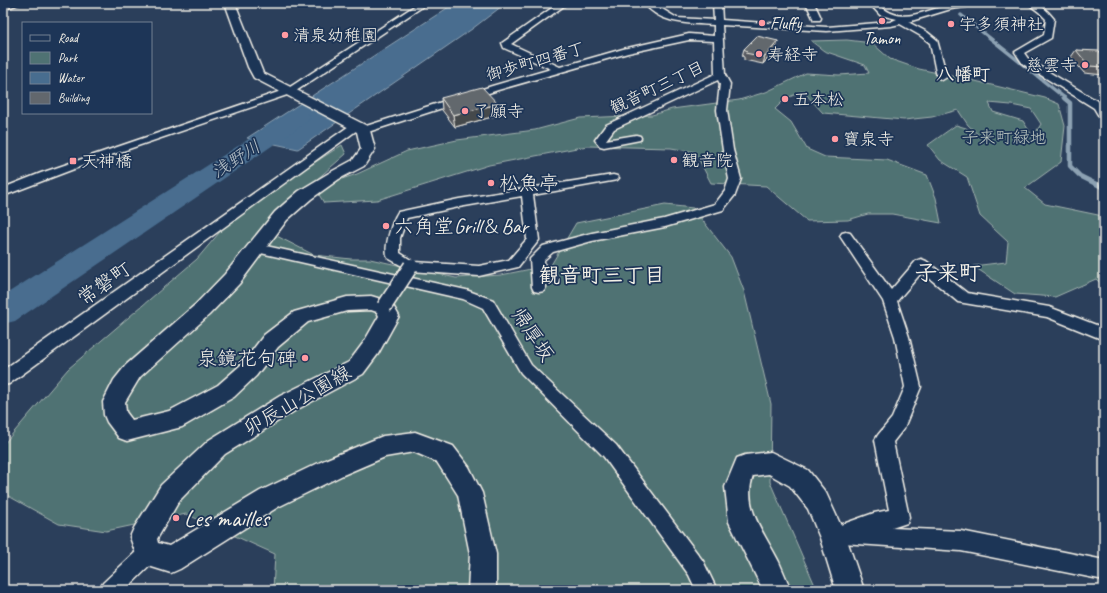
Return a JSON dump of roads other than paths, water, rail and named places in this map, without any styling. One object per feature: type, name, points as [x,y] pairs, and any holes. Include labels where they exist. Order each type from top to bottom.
[{"type":"street","points":[[3,8],[17,3]]},
{"type":"street","points":[[230,3],[258,75],[357,126],[368,149],[359,163],[334,176],[305,195],[282,216],[232,279],[202,310],[133,371],[122,386],[114,402],[115,415],[127,431],[174,420],[226,391],[249,370],[271,341],[301,317],[348,304],[371,303],[384,307],[411,266]]},
{"type":"street","points":[[3,192],[104,154],[293,93],[424,3]]},
{"type":"street","points":[[560,70],[507,46],[506,43],[564,3]]},
{"type":"street","points":[[648,3],[674,20],[778,28],[827,29],[857,28],[891,24],[950,7],[979,3]]},
{"type":"street","name":"観音町三丁目","points":[[636,138],[604,144],[600,140],[610,127],[720,75],[717,3]]},
{"type":"street","points":[[810,3],[817,18]]},
{"type":"street","points":[[873,3],[882,13],[902,20],[934,42],[942,77]]},
{"type":"street","points":[[941,3],[950,7]]},
{"type":"street","points":[[1031,3],[1042,10],[1050,19],[1048,36],[1019,52],[1026,62],[1062,86],[1098,106],[1104,116]]},
{"type":"street","points":[[776,16],[778,28]]},
{"type":"street","name":"御歩町四番丁","points":[[228,220],[357,126],[626,51],[689,37],[718,39]]},
{"type":"street","points":[[539,287],[537,259],[548,249],[592,237],[665,223],[719,207],[731,192],[734,179],[722,110],[725,84],[720,75]]},
{"type":"street","points":[[527,193],[533,240],[513,264],[479,271],[411,266],[393,255],[394,238],[402,215],[459,203],[612,178]]},
{"type":"street","name":"常磐町","points":[[3,379],[228,220]]},
{"type":"street","points":[[836,536],[874,522],[900,517],[884,440],[898,423],[913,387],[902,337],[890,300],[846,236]]},
{"type":"street","name":"帰厚坂","points":[[257,248],[466,295],[488,304],[526,369],[610,451],[696,568],[707,590]]},
{"type":"street","points":[[890,300],[921,264],[963,298],[1049,312],[1104,334]]},
{"type":"street","name":"卯辰山公園線","points":[[148,554],[143,538],[170,492],[217,447],[288,403],[356,368],[371,348],[389,316],[384,307]]},
{"type":"street","points":[[110,590],[148,554],[171,560],[276,495],[335,467],[383,447],[415,442],[445,454],[460,475],[470,493],[483,554],[482,590]]},
{"type":"street","points":[[777,590],[769,571],[742,522],[737,487],[745,466],[771,463],[799,478],[817,501],[836,536],[850,590]]},
{"type":"street","points":[[836,536],[960,541],[1104,570]]},
{"type":"water","points":[[455,3],[506,3],[472,29],[298,149],[247,138]]},
{"type":"waterway","points":[[961,15],[1066,99]]},
{"type":"waterway","points":[[1064,98],[1070,103],[1070,166],[1080,176],[1104,188]]},
{"type":"waterway","name":"浅野川","points":[[3,312],[299,117]]},
{"type":"place","name":"Tamon","points":[[882,21]]},
{"type":"place","name":"Fluffy","points":[[762,23]]},
{"type":"place","name":"宇多須神社","points":[[951,24]]},
{"type":"place","name":"清泉幼稚園","points":[[285,35]]},
{"type":"place","name":"寿経寺","points":[[759,54]]},
{"type":"place","name":"慈雲寺","points":[[1085,65]]},
{"type":"place","name":"五本松","points":[[785,99]]},
{"type":"place","name":"了願寺","points":[[465,111]]},
{"type":"place","name":"寶泉寺","points":[[835,139]]},
{"type":"place","name":"観音院","points":[[674,160]]},
{"type":"place","name":"天神橋","points":[[73,161]]},
{"type":"place","name":"松魚亭","points":[[491,183]]},
{"type":"place","name":"六角堂Grill＆Bar","points":[[386,226]]},
{"type":"place","name":"泉鏡花句碑","points":[[305,358]]},
{"type":"place","name":"Les mailles","points":[[176,518]]},
{"type":"district","name":"八幡町","points":[[963,74]]},
{"type":"district","name":"子来町","points":[[948,272]]},
{"type":"district","name":"観音町三丁目","points":[[602,275]]},
{"type":"park label","name":"子来町緑地","points":[[1004,137]]}]
